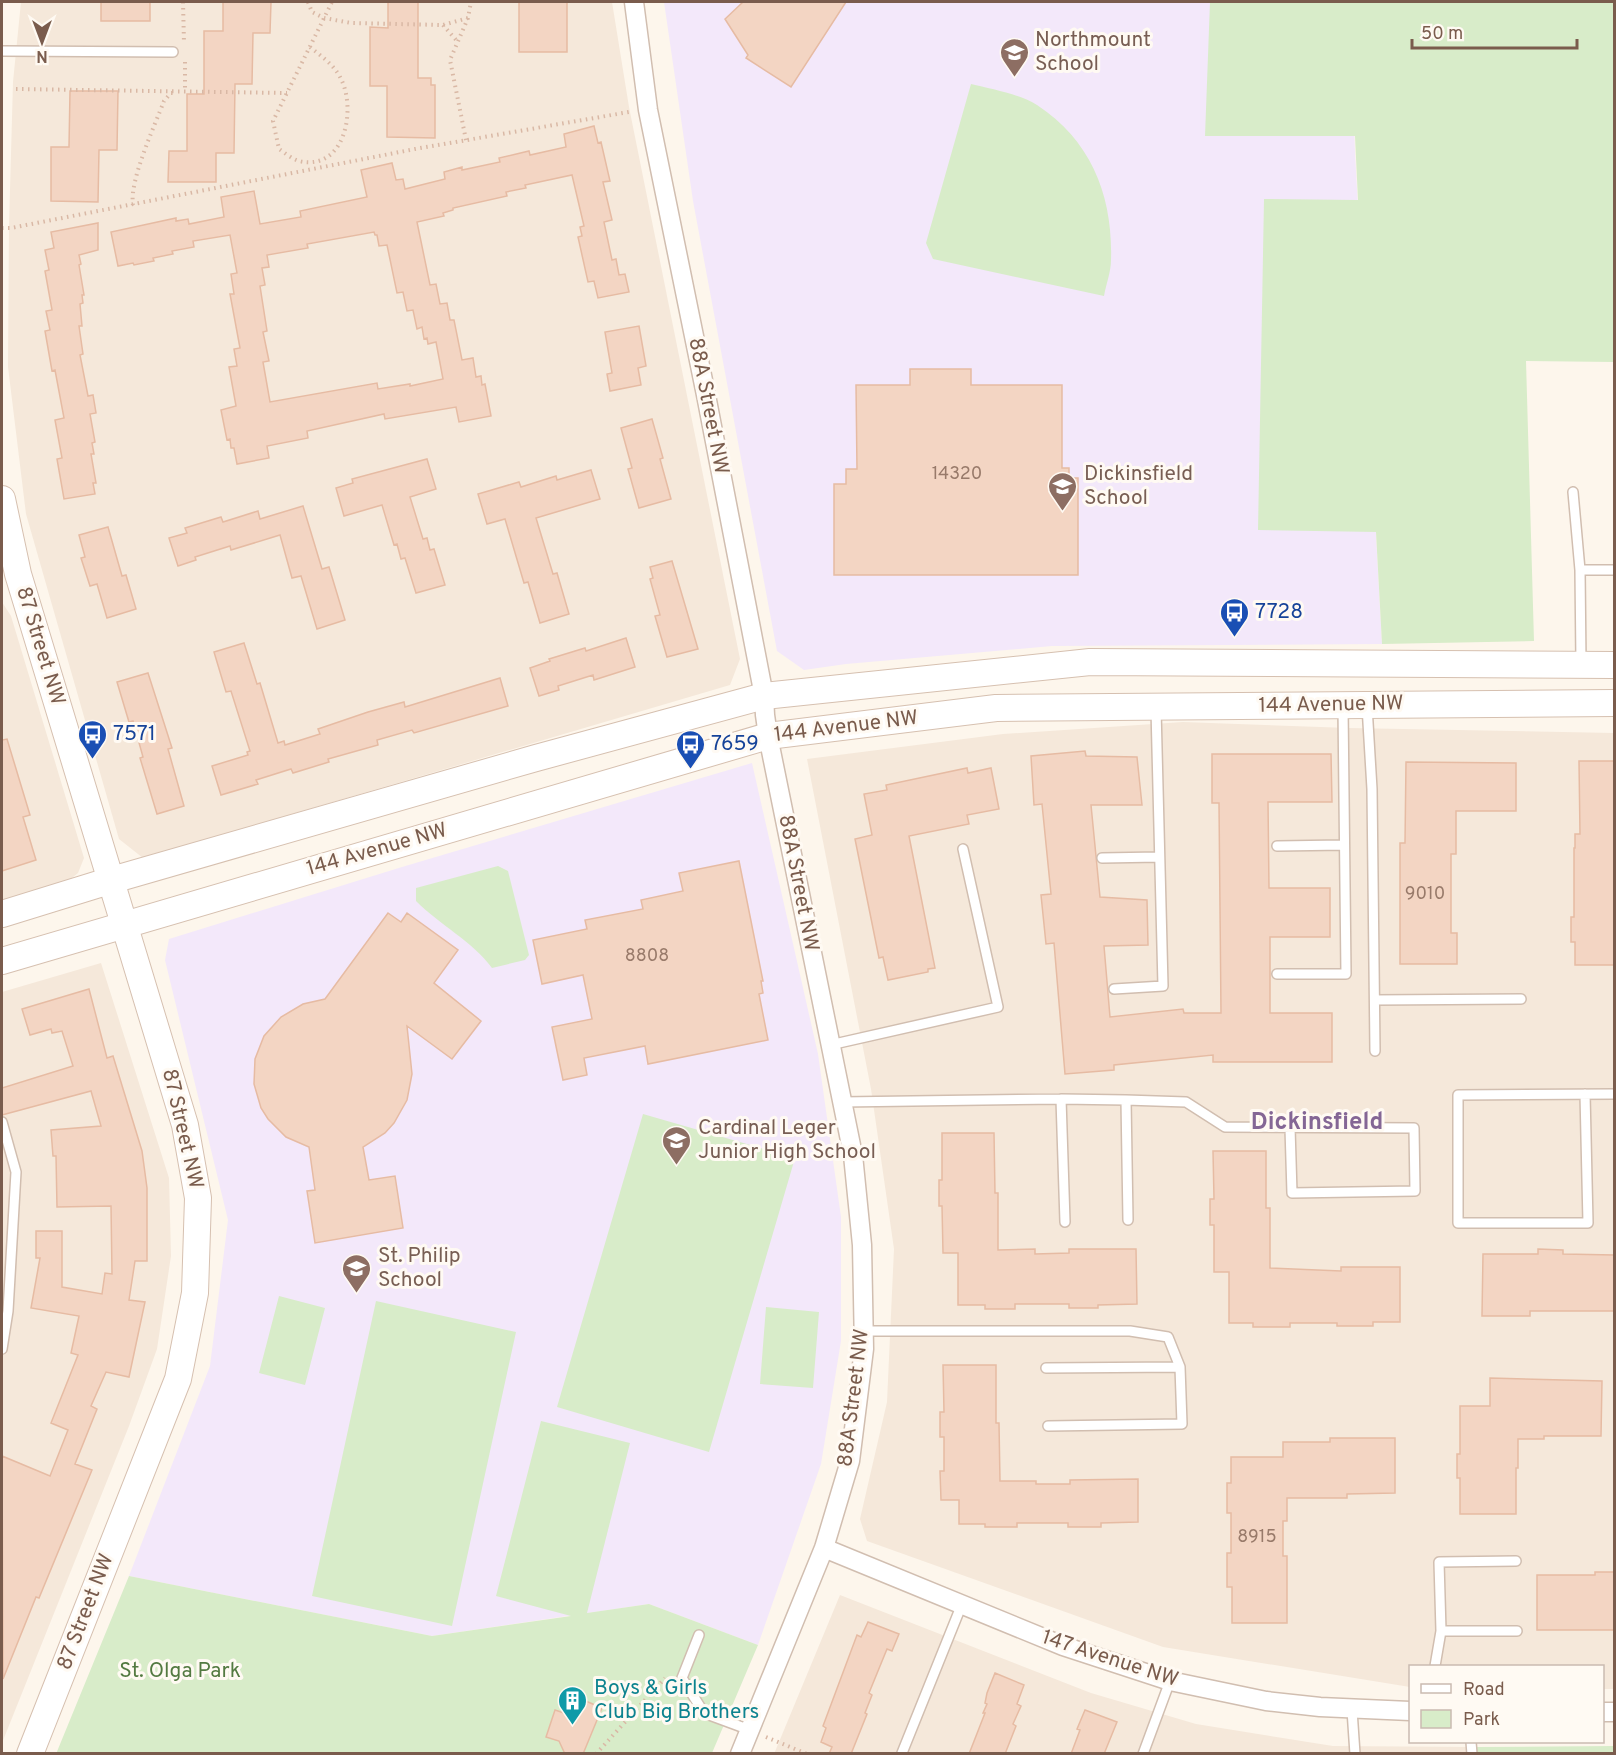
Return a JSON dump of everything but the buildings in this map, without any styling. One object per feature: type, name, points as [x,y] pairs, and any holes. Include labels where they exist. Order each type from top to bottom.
[{"type":"street","name":"88A Street NW","points":[[633,2],[648,110],[765,696],[768,736],[853,1155],[862,1245],[864,1349],[850,1461],[824,1548],[740,1754]]},
{"type":"street","name":"87 Street NW","points":[[2,499],[10,577],[125,924],[185,1125],[198,1198],[195,1293],[178,1379],[30,1754]]},
{"type":"street","name":"144 Avenue NW","points":[[2,914],[111,880],[536,758],[765,696],[1090,662],[1581,663],[1614,665]]},
{"type":"street","name":"144 Avenue NW","points":[[2,961],[768,736],[996,708],[1614,703]]},
{"type":"street","name":"147 Avenue NW","points":[[824,1548],[1063,1646],[1170,1681],[1266,1701],[1352,1710],[1409,1711]]},
{"type":"lane","points":[[2,51],[173,52]]},
{"type":"lane","points":[[1573,492],[1580,570],[1581,663]]},
{"type":"lane","points":[[1580,570],[1614,570]]},
{"type":"lane","points":[[1277,974],[1346,974],[1344,845],[1355,704]]},
{"type":"lane","points":[[1355,704],[1372,789],[1375,1051]]},
{"type":"lane","points":[[1114,989],[1163,986],[1156,706]]},
{"type":"lane","points":[[1277,846],[1344,845]]},
{"type":"lane","points":[[830,1046],[998,1007],[963,849]]},
{"type":"lane","points":[[1102,858],[1159,857]]},
{"type":"lane","points":[[1375,1000],[1521,999]]},
{"type":"lane","points":[[1585,1094],[1588,1223],[1458,1223],[1458,1095],[1585,1094],[1614,1094]]},
{"type":"lane","points":[[842,1102],[1061,1099],[1186,1102],[1225,1127],[1414,1128],[1415,1191],[1292,1193],[1290,1128]]},
{"type":"lane","points":[[1061,1099],[1065,1222]]},
{"type":"lane","points":[[1126,1100],[1128,1220]]},
{"type":"lane","points":[[2,1122],[16,1172],[8,1311],[2,1348]]},
{"type":"lane","points":[[864,1331],[1130,1331],[1168,1337],[1180,1367],[1182,1424],[1048,1426]]},
{"type":"lane","points":[[1046,1368],[1180,1367]]},
{"type":"lane","points":[[1435,1665],[1441,1631],[1439,1562],[1516,1562]]},
{"type":"lane","points":[[902,1753],[962,1604]]},
{"type":"lane","points":[[1441,1631],[1517,1631]]},
{"type":"lane","points":[[699,1635],[682,1678],[704,1713],[750,1730]]},
{"type":"lane","points":[[1143,1754],[1170,1681]]},
{"type":"lane","points":[[1352,1710],[1355,1754]]},
{"type":"path","points":[[183,2],[184,46]]},
{"type":"path","points":[[308,2],[312,12],[324,18],[351,23],[443,25],[468,18]]},
{"type":"path","points":[[310,46],[334,68],[341,78],[348,103],[346,129],[338,148],[330,155],[315,162],[297,161],[279,149],[273,121],[310,46],[332,2]]},
{"type":"path","points":[[466,140],[450,60],[468,18],[471,2]]},
{"type":"path","points":[[443,25],[457,41]]},
{"type":"path","points":[[184,57],[185,91]]},
{"type":"path","points":[[16,89],[287,93]]},
{"type":"path","points":[[133,205],[135,182],[164,101],[171,93],[185,91]]},
{"type":"path","points":[[2,228],[133,205],[466,140],[648,110]]},
{"type":"path","points":[[596,1754],[665,1678]]},
{"type":"path","points":[[750,1730],[807,1754]]},
{"type":"shaded area","points":[[21,2],[612,2],[629,107],[740,659],[730,685],[143,858],[119,839],[26,514],[8,367],[13,82]]},
{"type":"shaded area","name":"Dickinsfield School","points":[[664,2],[1350,2],[1355,153],[1382,644],[1052,646],[846,664],[804,670],[777,651],[693,201]]},
{"type":"shaded area","points":[[2,602],[11,616],[84,858],[78,873],[67,882],[2,902]]},
{"type":"shaded area","points":[[1183,722],[1614,733],[1614,1689],[1604,1689],[1604,1665],[1409,1665],[1409,1687],[1163,1647],[867,1541],[860,1519],[887,1402],[894,1249],[871,1089],[807,759],[1003,734]]},
{"type":"shaded area","points":[[752,763],[818,1054],[841,1217],[841,1341],[821,1464],[758,1645],[649,1604],[432,1636],[129,1576],[210,1366],[228,1220],[165,960],[169,939]]},
{"type":"shaded area","points":[[101,963],[169,1178],[171,1256],[157,1349],[129,1426],[2,1743],[2,992]]},
{"type":"shaded area","points":[[840,1595],[1091,1693],[1196,1724],[1333,1746],[1477,1747],[1477,1753],[774,1754]]},
{"type":"green space","points":[[1210,2],[1614,2],[1614,362],[1526,361],[1534,641],[1382,644],[1376,532],[1258,530],[1264,199],[1358,200],[1355,136],[1205,136]]},
{"type":"green space","points":[[971,84],[1014,95],[1037,105],[1056,119],[1085,153],[1103,193],[1108,214],[1111,264],[1104,296],[933,259],[926,243]]},
{"type":"green space","points":[[498,866],[508,871],[529,955],[525,960],[492,968],[465,941],[416,901],[416,888]]},
{"type":"green space","points":[[643,1114],[795,1158],[709,1452],[557,1407]]},
{"type":"green space","points":[[279,1296],[325,1308],[305,1385],[259,1373]]},
{"type":"green space","points":[[376,1301],[516,1332],[452,1626],[312,1596]]},
{"type":"green space","points":[[766,1307],[819,1312],[813,1388],[760,1384]]},
{"type":"green space","name":"St. Olga Park","points":[[541,1421],[630,1443],[587,1613],[649,1604],[758,1645],[712,1753],[56,1754],[129,1576],[432,1636],[571,1616],[496,1596]]},
{"type":"green space","points":[[1614,1746],[1614,1753],[1477,1753],[1477,1747]]},
{"type":"place","name":"Northmount School","points":[[1014,78]]},
{"type":"place","name":"Dickinsfield School","points":[[1063,512]]},
{"type":"place","name":"7728","points":[[1234,638]]},
{"type":"place","name":"7571","points":[[92,760]]},
{"type":"place","name":"7659","points":[[690,770]]},
{"type":"place","name":"Cardinal Leger Junior High School","points":[[677,1166]]},
{"type":"place","name":"St. Philip School","points":[[357,1294]]},
{"type":"place","name":"Boys & Girls Club Big Brothers","points":[[573,1726]]},
{"type":"district","name":"Dickinsfield","points":[[1317,1123]]}]
